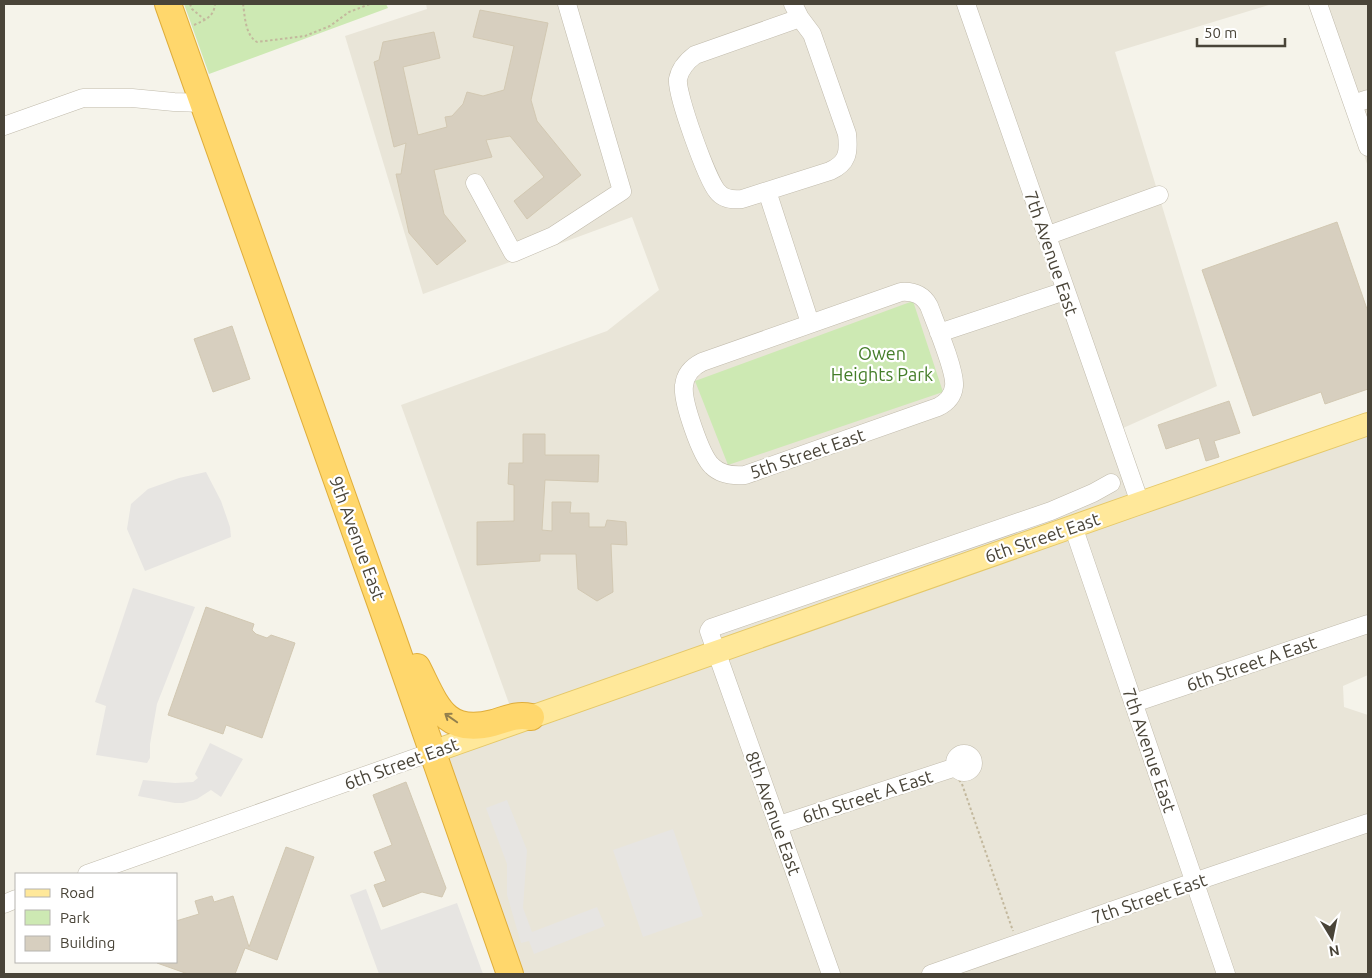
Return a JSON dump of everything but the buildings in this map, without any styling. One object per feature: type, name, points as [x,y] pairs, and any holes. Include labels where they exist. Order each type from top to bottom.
[{"type":"highway","name":"9th Avenue East","points":[[168,4],[510,974]]},
{"type":"highway","points":[[390,630],[418,668],[426,688],[439,709],[452,720],[464,726],[478,727],[520,715],[531,717]]},
{"type":"main road","name":"6th Street East","points":[[432,752],[894,589],[1007,538],[1073,526],[1368,424]]},
{"type":"street","points":[[475,183],[513,253],[553,236],[622,191],[567,4]]},
{"type":"street","name":"7th Avenue East","points":[[966,4],[1140,503]]},
{"type":"street","points":[[1318,4],[1361,102],[1368,147]]},
{"type":"street","points":[[796,11],[812,34],[847,134],[849,149],[842,162],[835,169],[737,200],[728,198],[718,192],[710,179],[680,98],[678,77],[685,64],[696,55],[796,11]]},
{"type":"street","points":[[4,126],[83,98],[132,98],[203,103]]},
{"type":"street","points":[[767,191],[810,323]]},
{"type":"street","points":[[1046,236],[1159,195]]},
{"type":"street","points":[[939,333],[1065,290]]},
{"type":"street","name":"5th Street East","points":[[902,292],[911,292],[918,295],[927,303],[953,375],[954,383],[951,396],[942,405],[745,475],[731,476],[718,471],[712,466],[705,455],[690,416],[684,389],[688,374],[702,362],[810,323],[902,292]]},
{"type":"street","name":"6th Street East","points":[[716,652],[709,634],[711,628],[886,568],[1007,538],[1111,483]]},
{"type":"street","name":"7th Avenue East","points":[[1073,526],[1226,974]]},
{"type":"street","points":[[886,568],[894,589]]},
{"type":"street","name":"6th Street A East","points":[[1134,703],[1368,624]]},
{"type":"street","name":"8th Avenue East","points":[[716,652],[831,974]]},
{"type":"street","name":"6th Street East","points":[[90,873],[432,752]]},
{"type":"street","name":"6th Street A East","points":[[779,825],[957,773]]},
{"type":"street","name":"7th Street East","points":[[931,974],[1368,823]]},
{"type":"path","points":[[190,4],[192,9],[205,20]]},
{"type":"path","points":[[178,32],[211,16],[215,9],[215,4]]},
{"type":"path","points":[[243,4],[251,39],[256,42],[305,36],[330,26],[349,12],[370,4]]},
{"type":"path","points":[[957,773],[1013,931]]},
{"type":"shaded area","points":[[426,4],[1272,4],[1115,52],[1217,386],[1112,433],[1137,507],[1368,426],[1368,675],[1343,686],[1344,707],[1368,715],[1368,974],[516,974],[438,751],[519,731],[401,405],[607,331],[659,290],[632,217],[423,294],[345,36],[427,9]]},
{"type":"shaded area","points":[[1310,4],[1368,4],[1368,167],[1349,109]]},
{"type":"shaded area","points":[[206,472],[221,501],[230,527],[231,537],[145,571],[127,529],[131,504],[148,489],[179,478]]},
{"type":"shaded area","points":[[133,588],[195,607],[157,704],[150,744],[150,758],[147,763],[96,755],[106,706],[95,702]]},
{"type":"shaded area","points":[[210,743],[243,759],[221,797],[211,790],[197,799],[183,803],[138,796],[143,780],[175,783],[193,782],[198,778],[195,774]]},
{"type":"shaded area","points":[[507,800],[527,850],[523,908],[532,932],[597,907],[605,926],[534,954],[529,941],[521,943],[507,895],[507,864],[486,808]]},
{"type":"shaded area","points":[[673,829],[703,916],[643,937],[613,850]]},
{"type":"shaded area","points":[[366,889],[381,930],[457,903],[483,974],[379,974],[350,895]]},
{"type":"green space","points":[[184,4],[386,4],[388,8],[209,74]]},
{"type":"green space","name":"Owen Heights Park","points":[[913,301],[943,392],[728,465],[695,381]]}]
